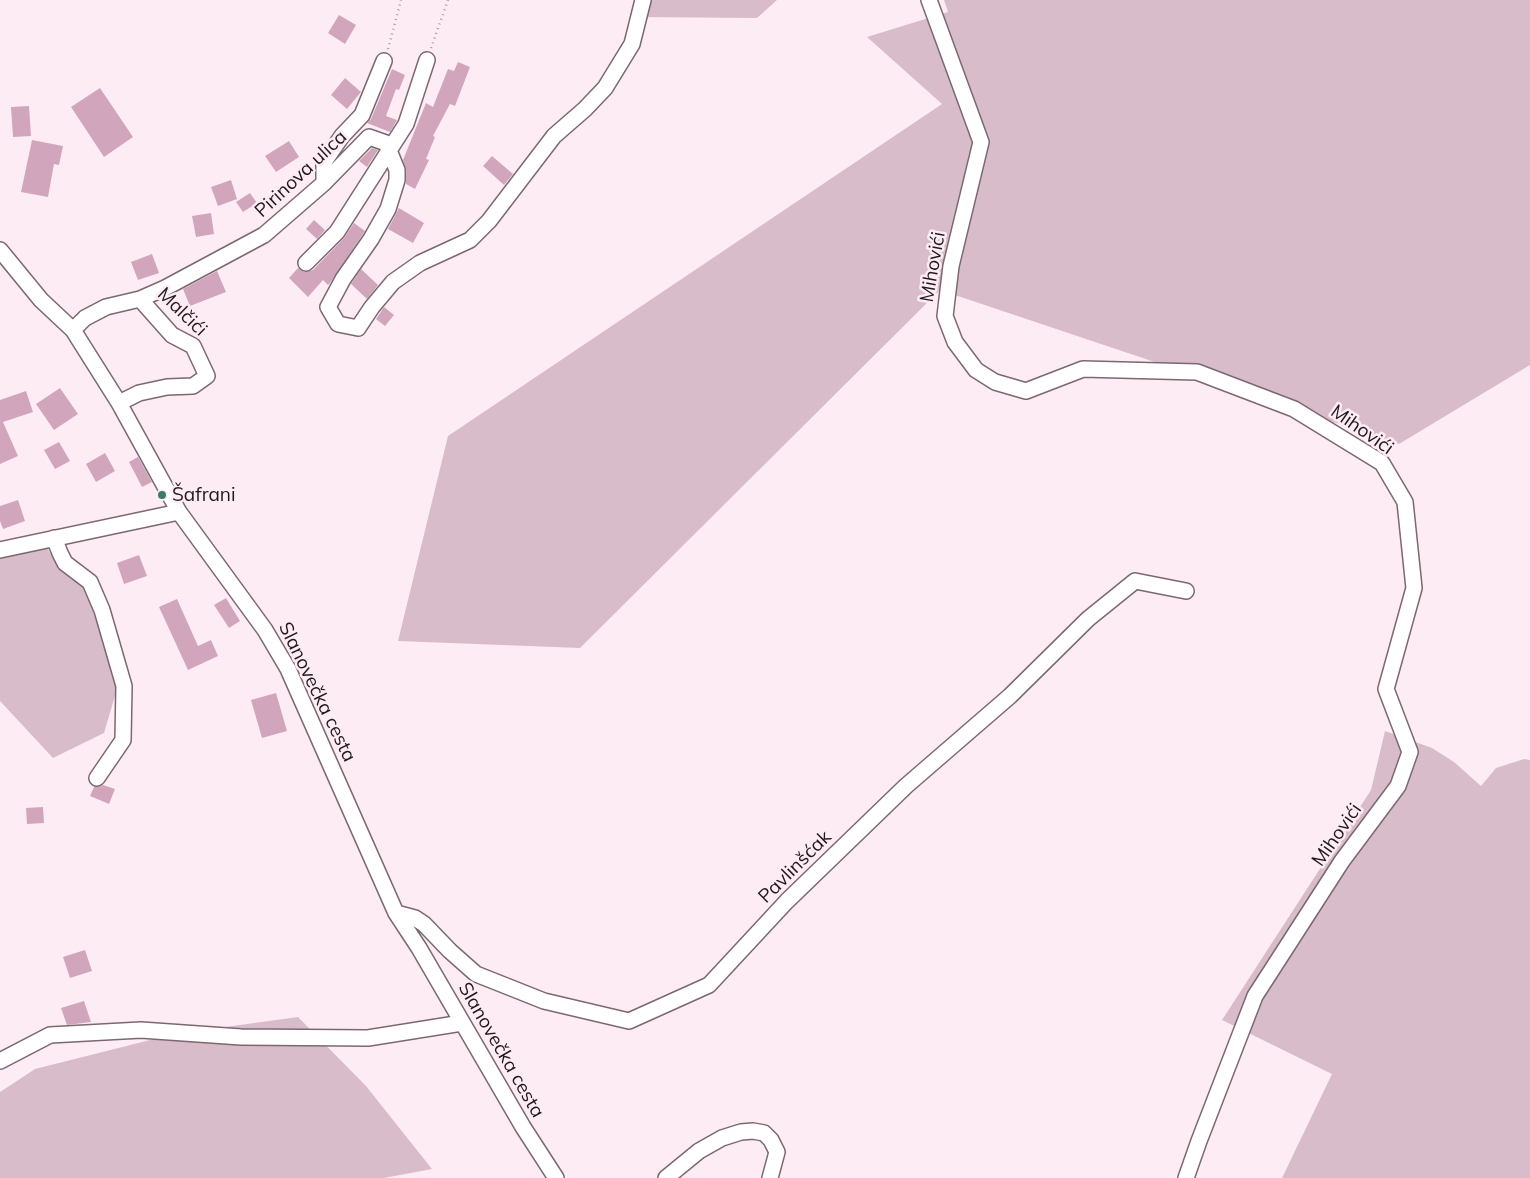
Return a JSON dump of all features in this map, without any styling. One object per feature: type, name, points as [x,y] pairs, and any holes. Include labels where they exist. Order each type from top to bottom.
[{"type":"street","points":[[389,151],[397,170],[395,187],[388,209],[371,239],[343,279],[328,307],[338,324],[358,328],[377,300],[394,282],[420,263],[470,240],[489,221],[554,136],[585,109],[605,88],[632,44],[643,0]]},
{"type":"street","name":"Mihovići","points":[[930,0],[981,142],[951,266],[945,316],[955,342],[976,370],[995,382],[1026,391],[1083,369],[1197,372],[1294,409],[1382,463],[1405,502],[1414,588],[1386,689],[1410,752],[1398,786],[1342,860],[1255,996],[1186,1178]]},
{"type":"street","points":[[306,264],[337,232],[406,124],[427,60]]},
{"type":"street","points":[[324,183],[324,162],[342,136],[362,116],[384,61]]},
{"type":"street","name":"Pirinova ulica","points":[[73,330],[85,318],[106,307],[140,299],[165,288],[264,235],[324,183],[369,137],[386,143],[389,151]]},
{"type":"street","name":"Slanovečka cesta","points":[[0,250],[41,300],[73,330],[119,403],[179,512],[265,630],[288,669],[396,913],[419,948],[523,1127],[556,1178]]},
{"type":"street","name":"Malčići","points":[[119,403],[138,393],[168,387],[193,386],[208,376],[193,346],[172,335],[140,299]]},
{"type":"street","points":[[0,550],[179,512]]},
{"type":"street","points":[[54,538],[60,554],[66,563],[90,582],[102,610],[124,686],[122,740],[97,778]]},
{"type":"street","name":"Pavlinšćak","points":[[396,913],[415,918],[424,924],[476,974],[544,1001],[629,1021],[709,986],[787,901],[906,786],[1010,696],[1088,619],[1135,582],[1186,592]]},
{"type":"street","points":[[0,1061],[50,1035],[141,1030],[241,1038],[368,1038],[462,1023]]},
{"type":"street","points":[[666,1178],[699,1151],[714,1142],[741,1132],[753,1131],[764,1133],[771,1140],[777,1152],[770,1178]]},
{"type":"path","points":[[384,61],[402,0]]},
{"type":"path","points":[[427,60],[448,0]]},
{"type":"shaded area","points":[[634,0],[777,0],[757,18],[630,17]]},
{"type":"shaded area","points":[[944,0],[1530,0],[1530,365],[1399,444],[940,290],[580,648],[398,641],[448,436],[942,104],[867,37],[948,12]]},
{"type":"shaded area","points":[[46,546],[56,563],[84,587],[104,635],[117,689],[104,733],[53,758],[0,701],[0,557]]},
{"type":"shaded area","points":[[1385,731],[1432,748],[1454,762],[1481,786],[1496,768],[1524,759],[1530,760],[1530,1178],[1282,1178],[1332,1074],[1222,1020],[1371,790]]},
{"type":"shaded area","points":[[298,1017],[366,1086],[432,1169],[384,1178],[0,1178],[0,1092],[35,1069],[174,1034]]},
{"type":"building","points":[[339,15],[356,25],[345,44],[328,33]]},
{"type":"building","points":[[458,62],[470,67],[455,106],[450,104],[433,136],[435,137],[426,159],[429,160],[415,189],[406,184],[406,170],[403,160],[426,103],[433,107],[448,69],[454,71]]},
{"type":"building","points":[[392,69],[405,75],[399,90],[396,89],[386,116],[397,120],[390,132],[367,123],[371,119]]},
{"type":"building","points":[[345,78],[361,92],[347,109],[331,95]]},
{"type":"building","points":[[100,88],[133,137],[104,157],[71,107]]},
{"type":"building","points":[[29,106],[31,136],[13,137],[11,107]]},
{"type":"building","points":[[32,140],[63,146],[59,165],[54,164],[48,197],[21,192]]},
{"type":"building","points":[[289,141],[299,157],[276,172],[265,156]]},
{"type":"building","points":[[372,148],[378,150],[367,167],[359,161]]},
{"type":"building","points":[[492,156],[513,174],[504,185],[483,166]]},
{"type":"building","points":[[231,180],[237,199],[218,206],[211,187]]},
{"type":"building","points":[[250,193],[257,203],[243,212],[236,202]]},
{"type":"building","points":[[399,208],[424,223],[413,243],[388,229]]},
{"type":"building","points":[[211,213],[214,234],[196,237],[192,216]]},
{"type":"building","points":[[314,220],[325,230],[317,239],[306,229]]},
{"type":"building","points":[[354,223],[365,231],[330,283],[328,285],[323,280],[308,297],[289,278],[298,268],[304,272],[313,270],[344,238]]},
{"type":"building","points":[[152,254],[159,273],[138,280],[131,262]]},
{"type":"building","points":[[361,269],[378,285],[367,299],[351,284]]},
{"type":"building","points":[[217,271],[226,292],[190,306],[183,289]]},
{"type":"building","points":[[384,307],[394,315],[385,326],[376,319]]},
{"type":"building","points":[[60,388],[78,414],[54,430],[36,404]]},
{"type":"building","points":[[26,391],[33,412],[3,422],[18,456],[0,464],[0,400]]},
{"type":"building","points":[[59,442],[70,461],[55,469],[44,450]]},
{"type":"building","points":[[105,453],[115,471],[96,482],[86,464]]},
{"type":"building","points":[[138,457],[152,482],[142,487],[129,462]]},
{"type":"building","points":[[18,500],[25,521],[3,529],[0,521],[0,506]]},
{"type":"building","points":[[139,555],[147,576],[124,584],[117,563]]},
{"type":"building","points":[[226,598],[240,621],[229,628],[214,605]]},
{"type":"building","points":[[177,599],[198,646],[211,640],[218,656],[188,670],[159,607]]},
{"type":"building","points":[[276,693],[287,731],[262,738],[251,700]]},
{"type":"building","points":[[103,785],[115,789],[109,804],[90,796],[94,787]]},
{"type":"building","points":[[43,807],[44,823],[27,824],[26,808]]},
{"type":"building","points":[[85,950],[92,971],[70,978],[63,957]]},
{"type":"building","points":[[84,1001],[91,1022],[67,1025],[61,1008]]},
{"type":"place","name":"Šafrani","points":[[162,495]]}]
